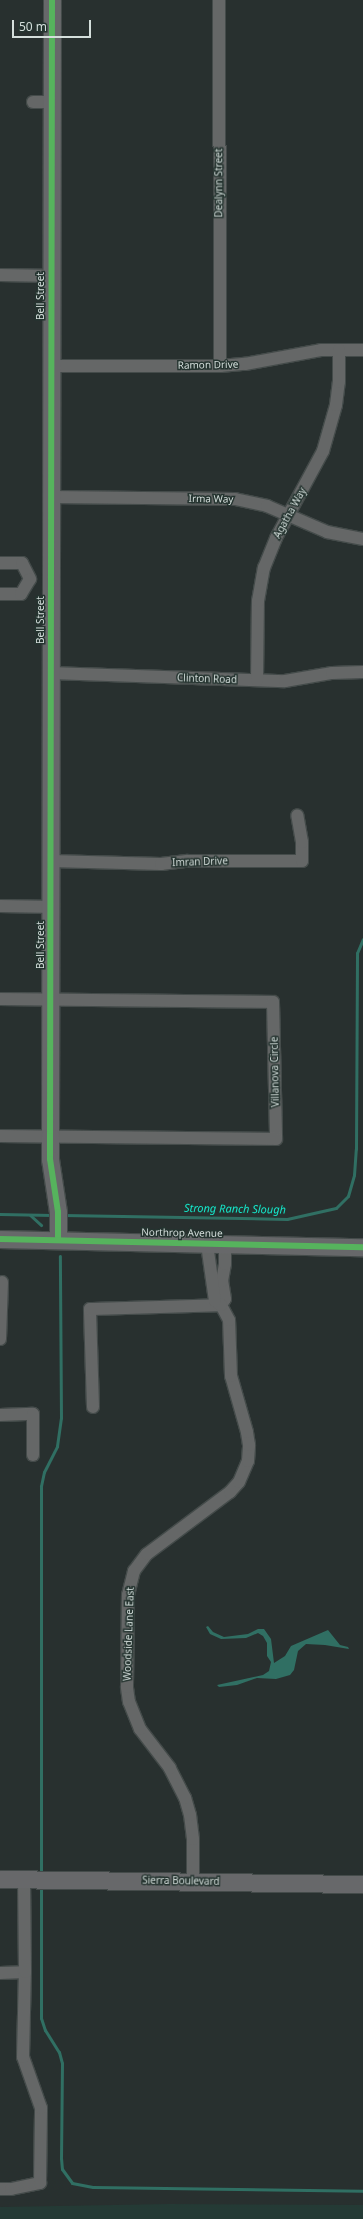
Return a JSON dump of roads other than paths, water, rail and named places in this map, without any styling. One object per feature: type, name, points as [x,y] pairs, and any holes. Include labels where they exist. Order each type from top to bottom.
[{"type":"street","name":"Bell Street","points":[[52,0],[50,1159],[58,1212],[58,1240]]},
{"type":"street","name":"Dealynn Street","points":[[219,0],[220,366]]},
{"type":"street","points":[[33,102],[52,102]]},
{"type":"street","points":[[0,275],[51,276]]},
{"type":"street","name":"Ramon Drive","points":[[51,366],[220,366],[245,364],[298,354],[339,350],[363,350]]},
{"type":"street","name":"Agatha Way","points":[[257,680],[258,600],[260,584],[269,552],[313,473],[331,429],[339,382],[339,350]]},
{"type":"street","name":"Irma Way","points":[[51,497],[234,499],[267,506],[327,532],[363,539]]},
{"type":"street","points":[[0,563],[22,563],[30,579]]},
{"type":"street","points":[[30,579],[51,579]]},
{"type":"street","points":[[0,594],[21,594],[30,579]]},
{"type":"street","name":"Clinton Road","points":[[51,673],[286,681],[332,673],[363,672]]},
{"type":"street","name":"Imran Drive","points":[[51,861],[161,864],[187,861],[302,861],[302,842],[297,815]]},
{"type":"street","points":[[0,906],[51,907]]},
{"type":"street","points":[[0,999],[51,1000]]},
{"type":"street","name":"Villanova Circle","points":[[50,1136],[276,1139],[273,1002],[51,1000]]},
{"type":"street","points":[[0,1136],[50,1136]]},
{"type":"street","name":"Northrop Avenue","points":[[0,1240],[363,1247]]},
{"type":"street","name":"Woodside Lane East","points":[[193,1882],[193,1839],[190,1815],[185,1798],[170,1768],[140,1729],[129,1702],[127,1687],[128,1595],[134,1571],[147,1554],[230,1492],[239,1482],[248,1461],[249,1445],[247,1432],[232,1376],[229,1320],[221,1305],[215,1301],[217,1280],[207,1244]]},
{"type":"street","name":"Woodside Lane East","points":[[217,1280],[225,1264],[225,1244]]},
{"type":"street","points":[[0,1339],[2,1282]]},
{"type":"street","points":[[93,1407],[90,1309],[221,1305]]},
{"type":"street","points":[[0,1415],[33,1414],[32,1455]]},
{"type":"street","name":"Sierra Boulevard","points":[[0,1879],[363,1884]]},
{"type":"street","points":[[0,2189],[11,2189],[40,2183],[41,2108],[23,2057],[26,1972],[35,1880]]},
{"type":"street","points":[[0,1973],[26,1972]]},
{"type":"waterway","name":"Strong Ranch Slough","points":[[63,1215],[287,1219],[336,1208],[348,1196],[354,1175],[356,1149],[357,953],[363,939]]},
{"type":"waterway","name":"Strong Ranch Slough","points":[[0,1214],[52,1215]]},
{"type":"waterway","points":[[30,1215],[41,1225]]},
{"type":"waterway","points":[[41,1873],[41,1486],[44,1472],[57,1446],[61,1418],[60,1256]]},
{"type":"waterway","points":[[41,1885],[41,2018],[45,2030],[59,2052],[62,2063],[61,2158],[62,2169],[72,2183],[93,2187],[363,2191]]}]
